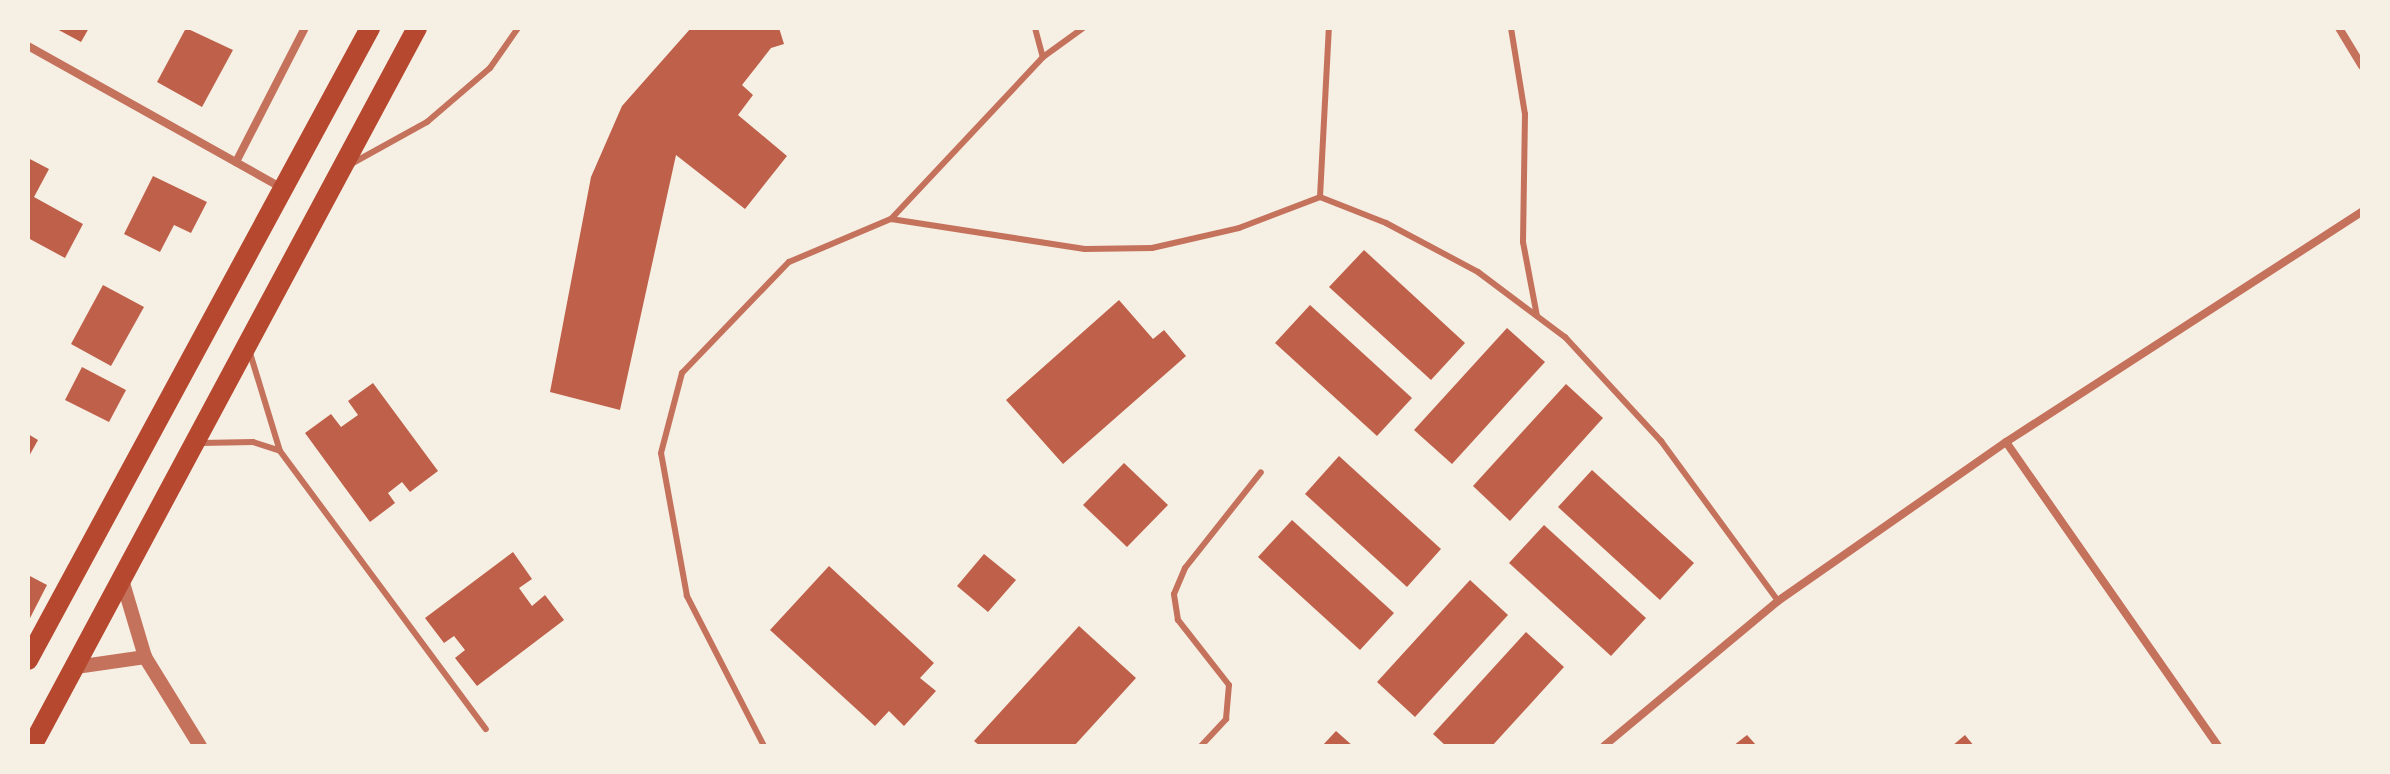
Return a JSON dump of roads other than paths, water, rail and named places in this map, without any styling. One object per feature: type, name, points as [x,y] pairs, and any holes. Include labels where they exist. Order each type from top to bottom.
[{"type":"main road","points":[[28,660],[370,28]]},
{"type":"main road","points":[[32,746],[123,583],[417,28]]},
{"type":"street","points":[[236,162],[305,28]]},
{"type":"street","points":[[2339,28],[2362,66]]},
{"type":"street","points":[[28,46],[283,188]]},
{"type":"street","points":[[1604,746],[1778,601],[2006,442],[2362,212]]},
{"type":"street","points":[[2006,442],[2218,746]]},
{"type":"street","points":[[123,583],[145,657],[200,746]]},
{"type":"street","points":[[76,667],[145,657]]},
{"type":"lane","points":[[341,170],[427,122],[490,68],[518,28]]},
{"type":"lane","points":[[1035,28],[1043,57]]},
{"type":"lane","points":[[764,746],[687,596],[661,453],[682,373],[789,262],[891,219],[1043,57],[1083,28]]},
{"type":"lane","points":[[1320,197],[1329,28]]},
{"type":"lane","points":[[1511,28],[1525,114],[1523,242],[1537,316]]},
{"type":"lane","points":[[891,219],[1085,249],[1152,248],[1239,228],[1320,197],[1386,223],[1465,265],[1565,337],[1661,441],[1778,601]]},
{"type":"lane","points":[[247,345],[280,451],[486,729]]},
{"type":"lane","points":[[195,445],[233,440],[280,451]]},
{"type":"lane","points":[[1201,746],[1226,719],[1229,685],[1178,620],[1174,594],[1185,568],[1261,472]]}]
